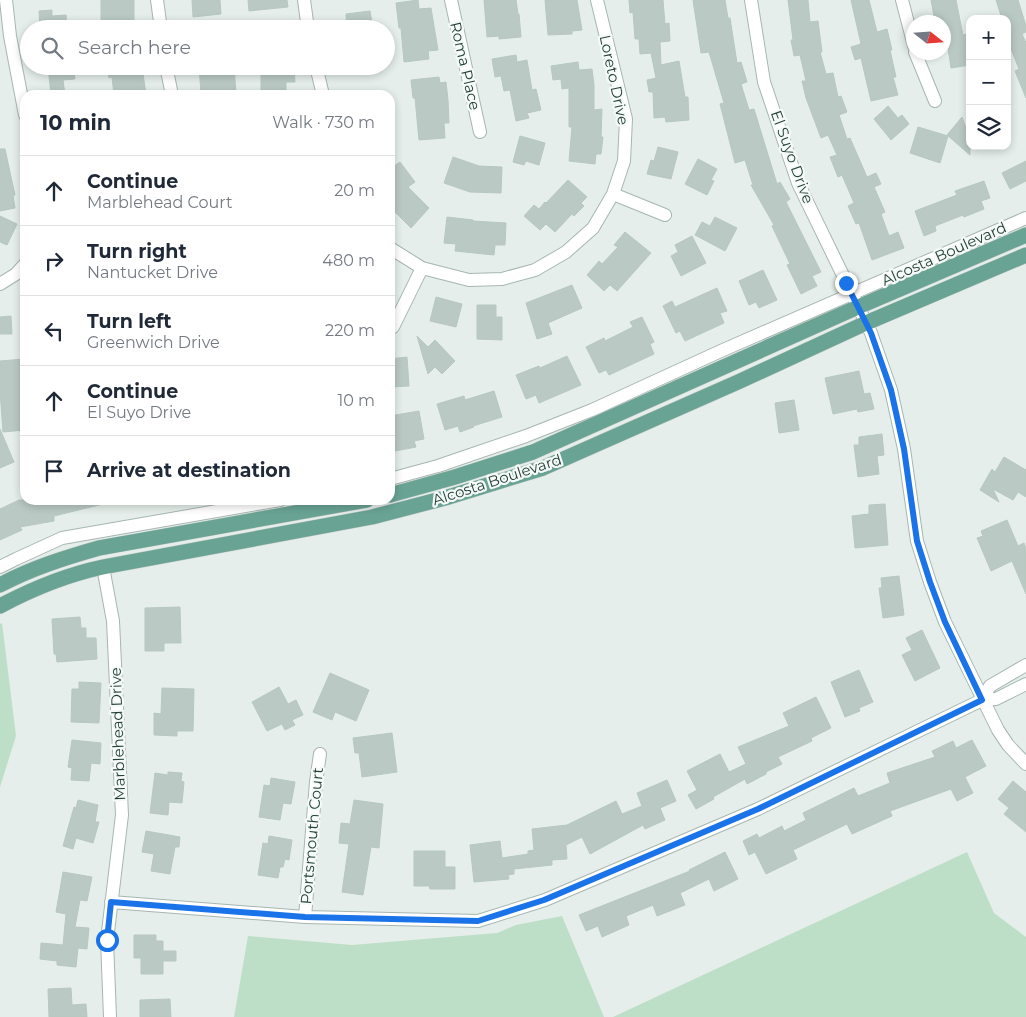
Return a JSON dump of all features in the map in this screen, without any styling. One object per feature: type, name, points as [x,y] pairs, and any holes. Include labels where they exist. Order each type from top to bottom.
[{"type":"main road","name":"Alcosta Boulevard","points":[[395,493],[455,477],[533,452],[855,301],[1026,235]]},
{"type":"main road","name":"Alcosta Boulevard","points":[[0,606],[30,590],[73,574],[103,566],[372,517],[445,498],[543,468],[866,323],[1026,255]]},
{"type":"main road","points":[[0,585],[56,560],[99,548],[288,508],[318,505]]},
{"type":"main road","points":[[99,548],[103,566]]},
{"type":"street","points":[[6,0],[10,36],[20,90]]},
{"type":"street","points":[[157,0],[160,20]]},
{"type":"street","points":[[304,0],[307,20]]},
{"type":"street","name":"Roma Place","points":[[451,0],[480,132]]},
{"type":"street","name":"Loreto Drive","points":[[395,251],[422,268],[469,280],[502,279],[535,270],[566,252],[593,228],[613,194],[624,161],[626,118],[597,0]]},
{"type":"street","name":"El Suyo Drive","points":[[751,0],[764,82],[798,183],[873,337],[891,390],[904,449],[917,541],[930,582],[945,622],[982,700],[1003,738],[1026,764]]},
{"type":"street","points":[[902,0],[906,15]]},
{"type":"street","points":[[918,60],[935,101]]},
{"type":"street","points":[[168,75],[171,90]]},
{"type":"street","points":[[318,75],[322,90]]},
{"type":"street","points":[[613,194],[665,215]]},
{"type":"street","name":"Alcosta Boulevard","points":[[395,478],[438,466],[526,436],[592,410],[723,350],[855,301],[1026,218]]},
{"type":"street","points":[[395,322],[422,268]]},
{"type":"street","points":[[0,284],[20,270]]},
{"type":"street","points":[[0,567],[62,538],[251,505]]},
{"type":"street","points":[[288,508],[291,532]]},
{"type":"street","name":"Marblehead Drive","points":[[103,566],[114,622],[122,815],[107,940],[110,1017]]},
{"type":"street","points":[[982,700],[990,686],[1026,665]]},
{"type":"street","points":[[111,902],[305,917],[478,921],[544,900],[758,809],[982,700],[996,699],[1026,684]]},
{"type":"street","name":"Portsmouth Court","points":[[305,917],[320,754]]},
{"type":"green space","points":[[2,623],[16,736],[0,787],[0,624]]},
{"type":"green space","points":[[967,852],[994,913],[1026,937],[1026,1017],[613,1017]]},
{"type":"green space","points":[[562,916],[604,1017],[234,1017],[248,936],[352,945],[497,933],[516,925]]},
{"type":"building","points":[[101,0],[134,0],[134,20],[101,20]]},
{"type":"building","points":[[192,0],[220,0],[221,14],[193,17]]},
{"type":"building","points":[[248,0],[287,0],[288,7],[249,11]]},
{"type":"building","points":[[418,0],[419,9],[431,8],[438,50],[428,51],[429,59],[404,62],[401,28],[399,28],[396,3]]},
{"type":"building","points":[[484,0],[516,0],[521,37],[499,39],[499,36],[487,37]]},
{"type":"building","points":[[545,0],[577,0],[582,30],[572,31],[572,34],[548,35]]},
{"type":"building","points":[[629,0],[663,0],[665,24],[669,23],[670,41],[660,42],[661,65],[679,61],[685,97],[688,97],[689,120],[666,122],[665,117],[654,118],[653,92],[649,92],[647,80],[656,78],[651,53],[640,54],[639,39],[635,39],[633,12],[630,13]]},
{"type":"building","points":[[693,0],[725,0],[728,18],[730,18],[737,63],[741,62],[747,82],[741,84],[749,110],[754,109],[777,184],[780,182],[790,199],[786,202],[821,272],[812,276],[817,286],[801,294],[787,265],[790,264],[772,226],[774,225],[751,185],[753,185],[745,160],[735,163],[720,104],[724,103],[709,52],[701,53]]},
{"type":"building","points":[[788,0],[808,0],[810,22],[818,21],[822,52],[820,52],[826,74],[833,73],[838,97],[841,96],[847,112],[839,115],[847,139],[850,138],[867,177],[876,173],[881,184],[874,187],[885,212],[881,214],[889,236],[898,232],[904,248],[872,260],[859,223],[856,224],[848,206],[854,203],[842,175],[838,177],[830,157],[837,155],[828,135],[821,138],[806,98],[802,81],[806,81],[800,55],[794,56],[791,40],[793,40]]},
{"type":"building","points":[[851,0],[869,0],[877,32],[887,29],[896,77],[893,77],[898,95],[871,101],[861,58],[855,60],[851,47],[861,44]]},
{"type":"building","points":[[931,0],[956,0],[963,35],[966,34],[966,66],[951,68],[951,15],[934,15]]},
{"type":"building","points":[[996,0],[1018,0],[1026,26],[1026,32],[1022,34],[1026,43],[1026,98],[1015,71],[1019,69],[1011,49],[1011,15],[1001,15]]},
{"type":"building","points":[[52,10],[52,16],[66,15],[66,20],[40,20],[39,11]]},
{"type":"building","points":[[370,11],[372,20],[346,20],[346,14]]},
{"type":"building","points":[[516,55],[517,62],[527,60],[532,90],[536,89],[541,110],[527,113],[529,118],[516,121],[510,90],[504,91],[501,76],[495,77],[492,59]]},
{"type":"building","points":[[578,62],[579,70],[592,69],[594,110],[602,109],[601,137],[603,137],[601,154],[596,154],[595,164],[569,161],[572,127],[569,127],[569,88],[562,89],[561,79],[553,80],[551,66]]},
{"type":"building","points":[[49,75],[74,75],[75,79],[63,80],[64,90],[50,90]]},
{"type":"building","points":[[108,75],[143,75],[145,90],[113,90],[112,77],[109,78]]},
{"type":"building","points":[[200,75],[235,75],[236,90],[201,90]]},
{"type":"building","points":[[261,75],[295,75],[295,82],[286,82],[286,90],[261,90]]},
{"type":"building","points":[[439,77],[440,83],[446,82],[448,100],[449,123],[444,123],[445,138],[419,140],[415,98],[413,98],[411,80]]},
{"type":"building","points":[[888,106],[898,118],[902,115],[909,124],[891,140],[874,119]]},
{"type":"building","points":[[962,117],[966,128],[966,150],[970,150],[970,155],[947,135]]},
{"type":"building","points":[[918,127],[948,136],[940,163],[910,153]]},
{"type":"building","points":[[520,136],[545,143],[539,165],[526,161],[524,165],[513,162]]},
{"type":"building","points":[[658,147],[678,152],[671,179],[647,174],[651,160],[654,161]]},
{"type":"building","points":[[0,149],[5,149],[15,195],[13,196],[15,208],[0,211]]},
{"type":"building","points":[[453,157],[479,166],[502,167],[501,193],[470,192],[444,183]]},
{"type":"building","points":[[698,159],[717,169],[711,180],[714,181],[707,195],[685,184]]},
{"type":"building","points":[[1026,161],[1026,181],[1010,189],[1002,173]]},
{"type":"building","points":[[400,162],[415,182],[408,187],[429,208],[411,228],[395,212],[395,166]]},
{"type":"building","points":[[568,180],[587,197],[581,203],[584,206],[574,216],[572,214],[555,232],[546,224],[540,230],[524,216],[534,205],[539,209]]},
{"type":"building","points":[[984,181],[990,198],[981,201],[984,209],[935,226],[936,231],[924,236],[915,211],[957,195],[955,191]]},
{"type":"building","points":[[0,216],[17,224],[7,245],[0,242]]},
{"type":"building","points":[[447,217],[506,223],[505,245],[495,245],[494,255],[455,251],[456,244],[444,243]]},
{"type":"building","points":[[715,217],[737,228],[725,251],[695,235],[702,222],[710,226]]},
{"type":"building","points":[[625,232],[651,253],[617,291],[610,285],[604,291],[587,275],[599,261],[602,264],[618,247],[614,245]]},
{"type":"building","points":[[692,236],[706,263],[681,276],[671,256],[678,252],[675,245]]},
{"type":"building","points":[[763,270],[777,300],[759,308],[756,302],[749,305],[739,281]]},
{"type":"building","points":[[572,285],[582,308],[548,323],[552,334],[537,339],[526,303]]},
{"type":"building","points":[[717,288],[727,311],[720,313],[724,323],[685,341],[680,331],[676,333],[663,306],[672,301],[675,307]]},
{"type":"building","points":[[436,297],[462,304],[456,327],[430,321]]},
{"type":"building","points":[[477,305],[496,305],[496,317],[502,317],[502,340],[477,339]]},
{"type":"building","points":[[11,316],[12,334],[0,334],[0,317]]},
{"type":"building","points":[[642,317],[654,342],[650,344],[654,354],[609,375],[606,370],[599,373],[586,347],[604,338],[605,341],[633,327],[630,322]]},
{"type":"building","points":[[417,336],[428,347],[435,340],[455,361],[442,374],[435,367],[428,374]]},
{"type":"building","points":[[567,356],[581,385],[539,403],[536,395],[526,399],[516,375],[539,366],[540,368]]},
{"type":"building","points":[[407,357],[409,386],[395,387],[395,358]]},
{"type":"building","points":[[20,359],[20,430],[3,432],[0,361]]},
{"type":"building","points":[[859,371],[864,394],[870,393],[874,409],[858,412],[857,409],[833,414],[825,378]]},
{"type":"building","points":[[494,391],[502,417],[460,432],[458,426],[445,430],[437,404],[464,396],[465,400]]},
{"type":"building","points":[[794,400],[799,430],[779,433],[775,403]]},
{"type":"building","points":[[419,411],[424,439],[414,441],[416,447],[395,451],[395,415]]},
{"type":"building","points":[[0,429],[14,462],[0,468]]},
{"type":"building","points":[[882,434],[884,455],[877,456],[879,474],[858,477],[854,445],[859,445],[859,437]]},
{"type":"building","points":[[1004,457],[1026,470],[1026,497],[1018,492],[1013,500],[993,489],[999,502],[980,490],[992,469],[995,472]]},
{"type":"building","points":[[19,500],[20,505],[99,505],[54,516],[54,521],[20,527],[22,530],[0,540],[0,509]]},
{"type":"building","points":[[885,504],[888,545],[855,548],[852,516],[869,514],[869,505]]},
{"type":"building","points":[[1007,520],[1018,546],[1024,543],[1026,549],[1026,594],[1012,561],[991,571],[977,538],[983,536],[981,531]]},
{"type":"building","points":[[899,576],[904,615],[883,618],[879,588],[882,588],[881,578]]},
{"type":"building","points":[[180,607],[181,643],[164,643],[164,651],[145,651],[145,608]]},
{"type":"building","points":[[80,617],[81,628],[86,628],[86,638],[96,638],[97,659],[57,662],[56,654],[54,654],[52,619]]},
{"type":"building","points":[[922,630],[940,668],[915,681],[902,655],[912,650],[906,638]]},
{"type":"building","points":[[859,670],[873,702],[859,708],[860,711],[845,717],[831,682]]},
{"type":"building","points":[[330,673],[369,690],[356,721],[335,712],[332,720],[313,712]]},
{"type":"building","points":[[79,682],[101,683],[99,723],[71,722],[72,689],[79,689]]},
{"type":"building","points":[[279,687],[288,704],[296,700],[303,715],[292,720],[295,725],[285,730],[282,724],[267,731],[252,702]]},
{"type":"building","points":[[162,688],[194,689],[193,731],[177,731],[177,736],[154,735],[154,713],[161,714]]},
{"type":"building","points":[[816,697],[831,728],[811,738],[812,741],[778,757],[782,764],[766,772],[766,774],[747,784],[745,779],[696,809],[688,795],[697,790],[687,771],[720,754],[729,772],[746,764],[738,747],[789,726],[783,713]]},
{"type":"building","points":[[392,733],[397,772],[362,777],[359,753],[355,753],[353,738]]},
{"type":"building","points":[[72,740],[101,743],[100,764],[91,763],[89,781],[71,780],[72,768],[68,767]]},
{"type":"building","points":[[972,740],[986,766],[965,777],[973,793],[957,801],[951,789],[890,811],[892,816],[852,834],[847,824],[793,850],[797,859],[766,874],[755,852],[749,855],[743,841],[757,834],[759,838],[782,826],[784,831],[806,820],[803,813],[854,788],[858,796],[890,783],[887,773],[935,757],[932,751],[953,741],[956,748]]},
{"type":"building","points":[[168,772],[182,773],[181,781],[184,782],[182,803],[169,802],[168,815],[150,813],[155,773],[168,775]]},
{"type":"building","points":[[271,778],[295,782],[291,804],[283,803],[280,820],[259,817],[264,785],[270,786]]},
{"type":"building","points":[[667,780],[676,801],[660,808],[665,820],[645,829],[643,825],[590,854],[582,837],[566,845],[567,859],[552,860],[552,865],[514,869],[514,874],[508,875],[509,879],[474,882],[470,845],[500,841],[502,858],[528,854],[528,851],[534,850],[532,829],[567,825],[616,801],[622,814],[642,806],[637,793]]},
{"type":"building","points":[[1013,781],[1026,792],[1026,832],[1004,814],[1009,808],[998,799]]},
{"type":"building","points":[[78,800],[98,805],[95,822],[99,822],[93,843],[76,838],[73,849],[63,846],[74,807],[76,808]]},
{"type":"building","points":[[354,800],[383,804],[379,848],[371,847],[363,895],[342,892],[349,844],[339,843],[341,823],[350,824]]},
{"type":"building","points":[[146,831],[180,837],[179,847],[175,847],[170,874],[151,871],[154,854],[142,852]]},
{"type":"building","points":[[269,836],[292,840],[289,860],[285,859],[283,867],[280,867],[278,878],[258,875],[263,843],[268,844]]},
{"type":"building","points":[[414,851],[445,851],[445,867],[455,867],[455,889],[430,889],[429,886],[414,886]]},
{"type":"building","points":[[725,852],[738,879],[714,891],[709,879],[680,893],[685,905],[657,916],[653,905],[626,916],[629,925],[602,937],[598,926],[586,931],[579,915],[690,871]]},
{"type":"building","points":[[63,872],[92,877],[87,901],[80,900],[75,927],[89,928],[87,949],[78,948],[76,967],[57,965],[57,961],[40,959],[41,943],[63,945],[66,914],[56,912]]},
{"type":"building","points":[[134,935],[156,935],[156,941],[163,941],[163,951],[176,951],[176,961],[163,961],[163,974],[141,974],[141,958],[134,958]]},
{"type":"building","points":[[71,988],[72,1005],[86,1004],[87,1017],[49,1017],[48,989]]},
{"type":"building","points":[[170,999],[171,1017],[140,1017],[140,1000]]},
{"type":"route","points":[[107,940],[111,902],[305,917],[478,921],[544,900],[758,809],[982,700],[945,622],[930,582],[917,541],[904,449],[891,390],[871,333],[846,283]]}]
